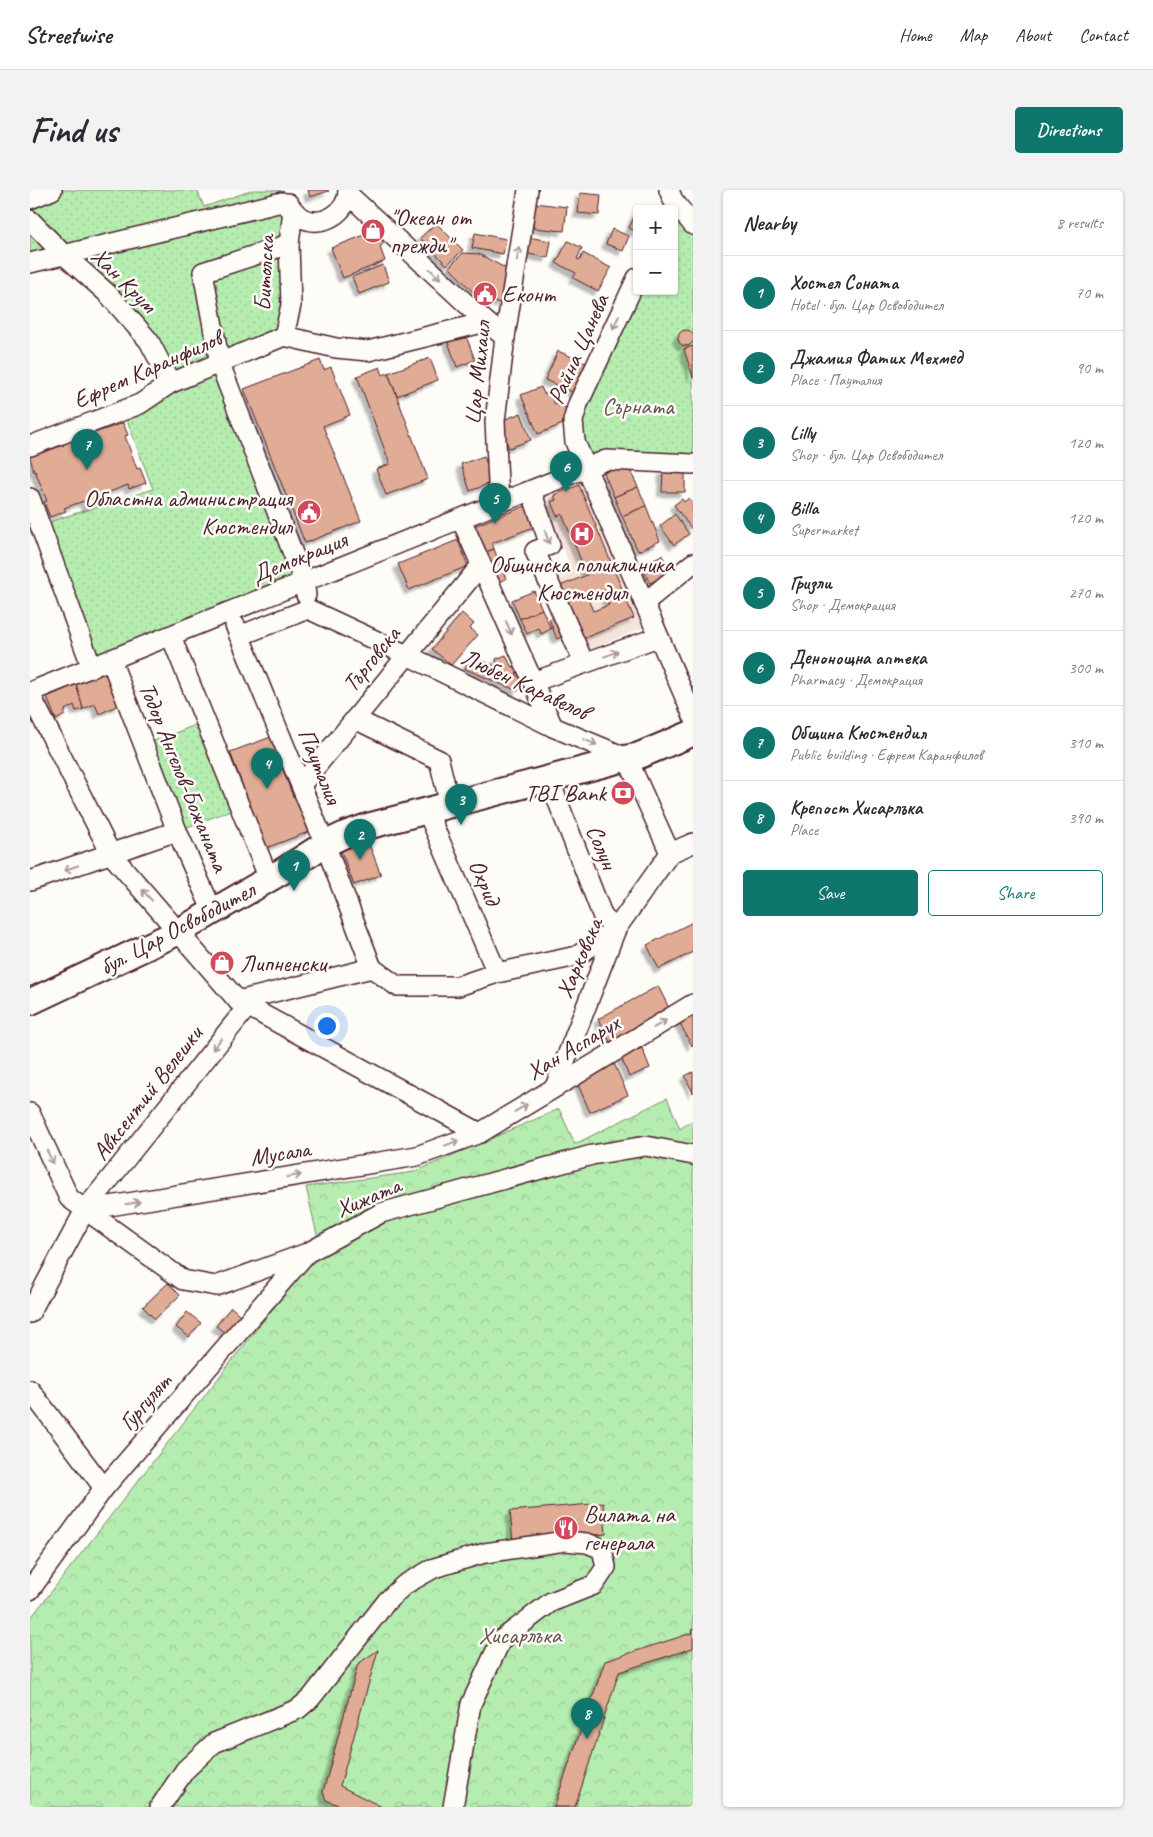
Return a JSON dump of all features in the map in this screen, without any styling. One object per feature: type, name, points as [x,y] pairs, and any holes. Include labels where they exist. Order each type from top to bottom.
[{"type":"main road","points":[[627,758],[636,748],[693,723]]},
{"type":"main road","name":"бул. Цар Освободител","points":[[30,1002],[178,932],[325,844],[346,834],[369,826],[638,756],[693,733]]},
{"type":"street","points":[[30,199],[52,190]]},
{"type":"street","points":[[285,190],[288,203],[293,211]]},
{"type":"street","name":"Цар Михаил","points":[[499,503],[495,421],[505,337],[528,190]]},
{"type":"street","points":[[30,264],[63,254],[282,202],[301,218],[321,221],[331,218],[342,208],[348,192],[486,322],[505,337]]},
{"type":"street","points":[[670,200],[693,225]]},
{"type":"street","name":"Битолска","points":[[284,336],[291,305],[289,244],[293,211]]},
{"type":"street","name":"Хан Крум","points":[[30,220],[63,254],[108,294],[149,341],[171,383]]},
{"type":"street","points":[[239,636],[308,608],[304,582],[220,364],[203,272],[289,244]]},
{"type":"street","name":"Райна Цанева","points":[[633,287],[578,404],[573,421],[575,442],[693,716]]},
{"type":"street","points":[[284,336],[336,348],[368,351],[486,322]]},
{"type":"street","name":"Ефрем Каранфилов","points":[[30,446],[140,404],[171,383],[284,336]]},
{"type":"street","name":"Демокрация","points":[[30,693],[606,460],[693,464]]},
{"type":"street","points":[[531,491],[550,545],[536,551],[584,663]]},
{"type":"street","points":[[30,498],[92,668]]},
{"type":"street","points":[[461,519],[553,727]]},
{"type":"street","points":[[644,603],[693,563]]},
{"type":"street","name":"Търговска","points":[[301,785],[481,565]]},
{"type":"street","name":"Любен Kаравелов","points":[[308,608],[553,727],[627,758]]},
{"type":"street","name":"Пауталия","points":[[230,612],[325,844],[372,968]]},
{"type":"street","points":[[171,636],[269,879]]},
{"type":"street","points":[[532,682],[658,637]]},
{"type":"street","name":"Тодор Ангелов-Божаната","points":[[111,660],[177,831],[213,912]]},
{"type":"street","points":[[30,693],[111,854],[243,1004],[480,1133]]},
{"type":"street","name":"Охрид","points":[[355,719],[439,760],[438,808],[497,973]]},
{"type":"street","points":[[627,758],[670,853],[693,843]]},
{"type":"street","name":"Солун","points":[[549,779],[603,917],[616,928]]},
{"type":"street","points":[[30,881],[177,831]]},
{"type":"street","name":"Харковска","points":[[555,1088],[616,928],[670,853]]},
{"type":"street","points":[[243,1004],[372,968],[397,986],[458,986],[497,973],[576,956],[616,928]]},
{"type":"street","name":"Авксентий Велешки","points":[[30,1312],[85,1210],[243,1004]]},
{"type":"street","name":"Хан Аспарух","points":[[480,1133],[693,1004]]},
{"type":"street","name":"Хижата","points":[[30,1113],[69,1198],[183,1280],[216,1286],[307,1253],[381,1213],[592,1154],[646,1146],[693,1155]]},
{"type":"street","name":"Мусала","points":[[85,1210],[417,1156],[480,1133]]},
{"type":"street","name":"Гургулят","points":[[30,1590],[104,1488],[307,1253]]},
{"type":"street","points":[[30,1390],[104,1488]]},
{"type":"street","points":[[160,1807],[185,1770],[214,1743],[298,1710],[311,1698],[387,1601],[404,1585],[434,1568],[485,1553],[565,1541],[587,1543],[602,1549],[606,1567],[594,1585],[551,1602],[501,1640],[471,1704],[453,1807]]},
{"type":"shaded area","name":"Общинска поликлиника Кюстендил","points":[[585,478],[645,627],[584,652],[555,581],[573,573],[541,495]]},
{"type":"green space","points":[[54,190],[197,190],[204,207],[253,190],[280,190],[289,244],[284,336],[171,383],[149,341],[63,254],[30,263],[30,199]]},
{"type":"green space","name":"Сърната","points":[[678,213],[693,226],[693,464],[586,469],[578,404],[635,295],[678,295]]},
{"type":"green space","points":[[217,371],[298,579],[99,656],[45,523],[153,489],[125,415]]},
{"type":"green space","points":[[206,721],[240,807],[177,831],[144,745]]},
{"type":"green space","name":"Хисарлъка","points":[[667,1098],[680,1129],[693,1120],[693,1801],[690,1807],[30,1807],[30,1619],[284,1294],[318,1239],[306,1187],[414,1172],[559,1109],[575,1144]]},
{"type":"building","points":[[308,190],[328,190],[329,191],[310,197]]},
{"type":"building","points":[[580,193],[601,195],[599,215],[578,213]]},
{"type":"building","points":[[535,203],[567,207],[564,231],[533,228]]},
{"type":"building","points":[[633,220],[633,230],[629,228]]},
{"type":"building","points":[[436,223],[463,250],[447,265],[420,238]]},
{"type":"building","points":[[371,225],[388,238],[380,247],[385,261],[343,278],[331,248],[362,236]]},
{"type":"building","points":[[612,229],[629,236],[623,251],[606,244]]},
{"type":"building","points":[[475,233],[506,239],[503,254],[472,248]]},
{"type":"building","points":[[527,237],[551,241],[548,258],[524,253]]},
{"type":"building","points":[[568,241],[582,248],[577,259],[580,260],[583,253],[611,268],[598,291],[573,278],[576,273],[556,263]]},
{"type":"building","points":[[463,253],[479,254],[507,269],[502,303],[481,300],[449,267]]},
{"type":"building","points":[[383,265],[389,282],[359,294],[352,277]]},
{"type":"building","points":[[683,330],[689,330],[694,335],[692,344],[683,346],[678,341],[678,335]]},
{"type":"building","points":[[465,333],[475,360],[457,367],[447,339]]},
{"type":"building","points":[[693,346],[693,378],[684,349]]},
{"type":"building","points":[[558,351],[590,365],[577,394],[545,380]]},
{"type":"building","points":[[430,358],[438,380],[397,396],[388,373]]},
{"type":"building","points":[[320,360],[324,370],[331,367],[350,415],[323,426],[361,521],[305,543],[244,389]]},
{"type":"building","points":[[380,367],[383,375],[388,373],[428,479],[386,495],[376,469],[390,464],[357,376]]},
{"type":"building","points":[[541,387],[544,394],[549,392],[554,403],[569,409],[563,424],[538,434],[521,395]]},
{"type":"building","points":[[521,413],[531,440],[509,448],[498,422]]},
{"type":"building","points":[[123,423],[128,435],[125,436],[137,469],[140,468],[146,483],[129,489],[128,485],[107,493],[109,499],[86,507],[84,501],[64,508],[66,511],[50,517],[44,502],[47,501],[34,472],[30,457],[64,445],[62,441],[82,434],[83,437]]},
{"type":"building","points":[[484,456],[493,482],[470,491],[461,464]]},
{"type":"building","points":[[620,465],[629,468],[638,487],[614,497],[604,473]]},
{"type":"building","points":[[663,471],[685,472],[685,492],[662,492]]},
{"type":"building","points":[[579,485],[634,618],[582,639],[560,586],[587,575],[562,514],[557,516],[551,502],[556,500],[554,495]],"holes":[[[604,590],[609,605],[593,611],[587,597]]]},
{"type":"building","points":[[638,487],[646,506],[622,516],[614,497]]},
{"type":"building","points":[[689,498],[693,503],[693,531],[674,505],[682,499],[684,502]]},
{"type":"building","points":[[531,504],[539,525],[492,543],[494,549],[481,554],[471,527]]},
{"type":"building","points":[[646,506],[660,541],[638,551],[622,516]]},
{"type":"building","points":[[675,514],[689,534],[674,545],[660,526]]},
{"type":"building","points":[[458,540],[468,566],[409,590],[398,564]]},
{"type":"building","points":[[494,549],[499,562],[486,567],[481,554]]},
{"type":"building","points":[[662,555],[671,573],[650,583],[641,565]]},
{"type":"building","points":[[499,562],[506,579],[493,584],[486,567]]},
{"type":"building","points":[[534,591],[542,609],[520,619],[512,600]]},
{"type":"building","points":[[542,609],[551,629],[541,634],[539,628],[527,634],[520,619]]},
{"type":"building","points":[[462,613],[474,624],[470,628],[478,635],[451,665],[432,649]]},
{"type":"building","points":[[559,615],[567,634],[557,639],[549,619]]},
{"type":"building","points":[[506,655],[511,666],[519,668],[516,675],[523,678],[518,691],[465,669],[471,656],[497,667],[496,659]]},
{"type":"building","points":[[101,674],[108,676],[119,705],[99,714],[95,704],[83,709],[76,684]]},
{"type":"building","points":[[76,684],[83,709],[76,711],[74,705],[65,710],[65,715],[56,720],[47,697]]},
{"type":"building","points":[[271,737],[293,797],[298,795],[311,831],[266,848],[230,752]]},
{"type":"building","points":[[366,836],[381,875],[354,885],[339,846]]},
{"type":"building","points":[[693,922],[693,952],[659,969],[647,945]]},
{"type":"building","points":[[658,986],[670,1010],[610,1042],[598,1019]]},
{"type":"building","points":[[693,1014],[693,1045],[692,1046],[679,1022]]},
{"type":"building","points":[[642,1048],[650,1068],[629,1077],[621,1057]]},
{"type":"building","points":[[613,1061],[628,1095],[590,1112],[575,1078]]},
{"type":"building","points":[[693,1072],[693,1093],[685,1076]]},
{"type":"building","points":[[168,1283],[180,1295],[155,1319],[143,1307]]},
{"type":"building","points":[[231,1307],[246,1320],[231,1338],[216,1326]]},
{"type":"building","points":[[187,1312],[201,1323],[189,1337],[176,1327]]},
{"type":"building","points":[[603,1503],[606,1534],[513,1542],[510,1511]]},
{"type":"building","points":[[693,1629],[693,1648],[619,1672],[575,1807],[554,1807],[605,1661],[692,1633]]},
{"type":"building","points":[[378,1650],[340,1786],[382,1807],[343,1807],[326,1800],[323,1792],[358,1664]]},
{"type":"place","name":"\"Океан от прежди\"","points":[[373,231]]},
{"type":"place","name":"Еконт","points":[[485,294]]},
{"type":"place","name":"Община Кюстендил","points":[[87,470]]},
{"type":"place","name":"Денонощна аптека","points":[[566,492]]},
{"type":"place","name":"Областна администрация Кюстендил","points":[[309,512]]},
{"type":"place","name":"Гризли","points":[[495,524]]},
{"type":"place","name":"Общинска поликлиника Кюстендил","points":[[582,534]]},
{"type":"place","name":"Billa","points":[[267,789]]},
{"type":"place","name":"TBI Bank","points":[[623,793]]},
{"type":"place","name":"Lilly","points":[[461,825]]},
{"type":"place","name":"Джамия Фатих Мехмед","points":[[360,860]]},
{"type":"place","name":"Хостел Соната","points":[[294,891]]},
{"type":"place","name":"Липненски","points":[[222,963]]},
{"type":"place","name":"Вилата на генерала","points":[[566,1528]]},
{"type":"place","name":"Крепост Хисарлъка","points":[[587,1739]]}]
